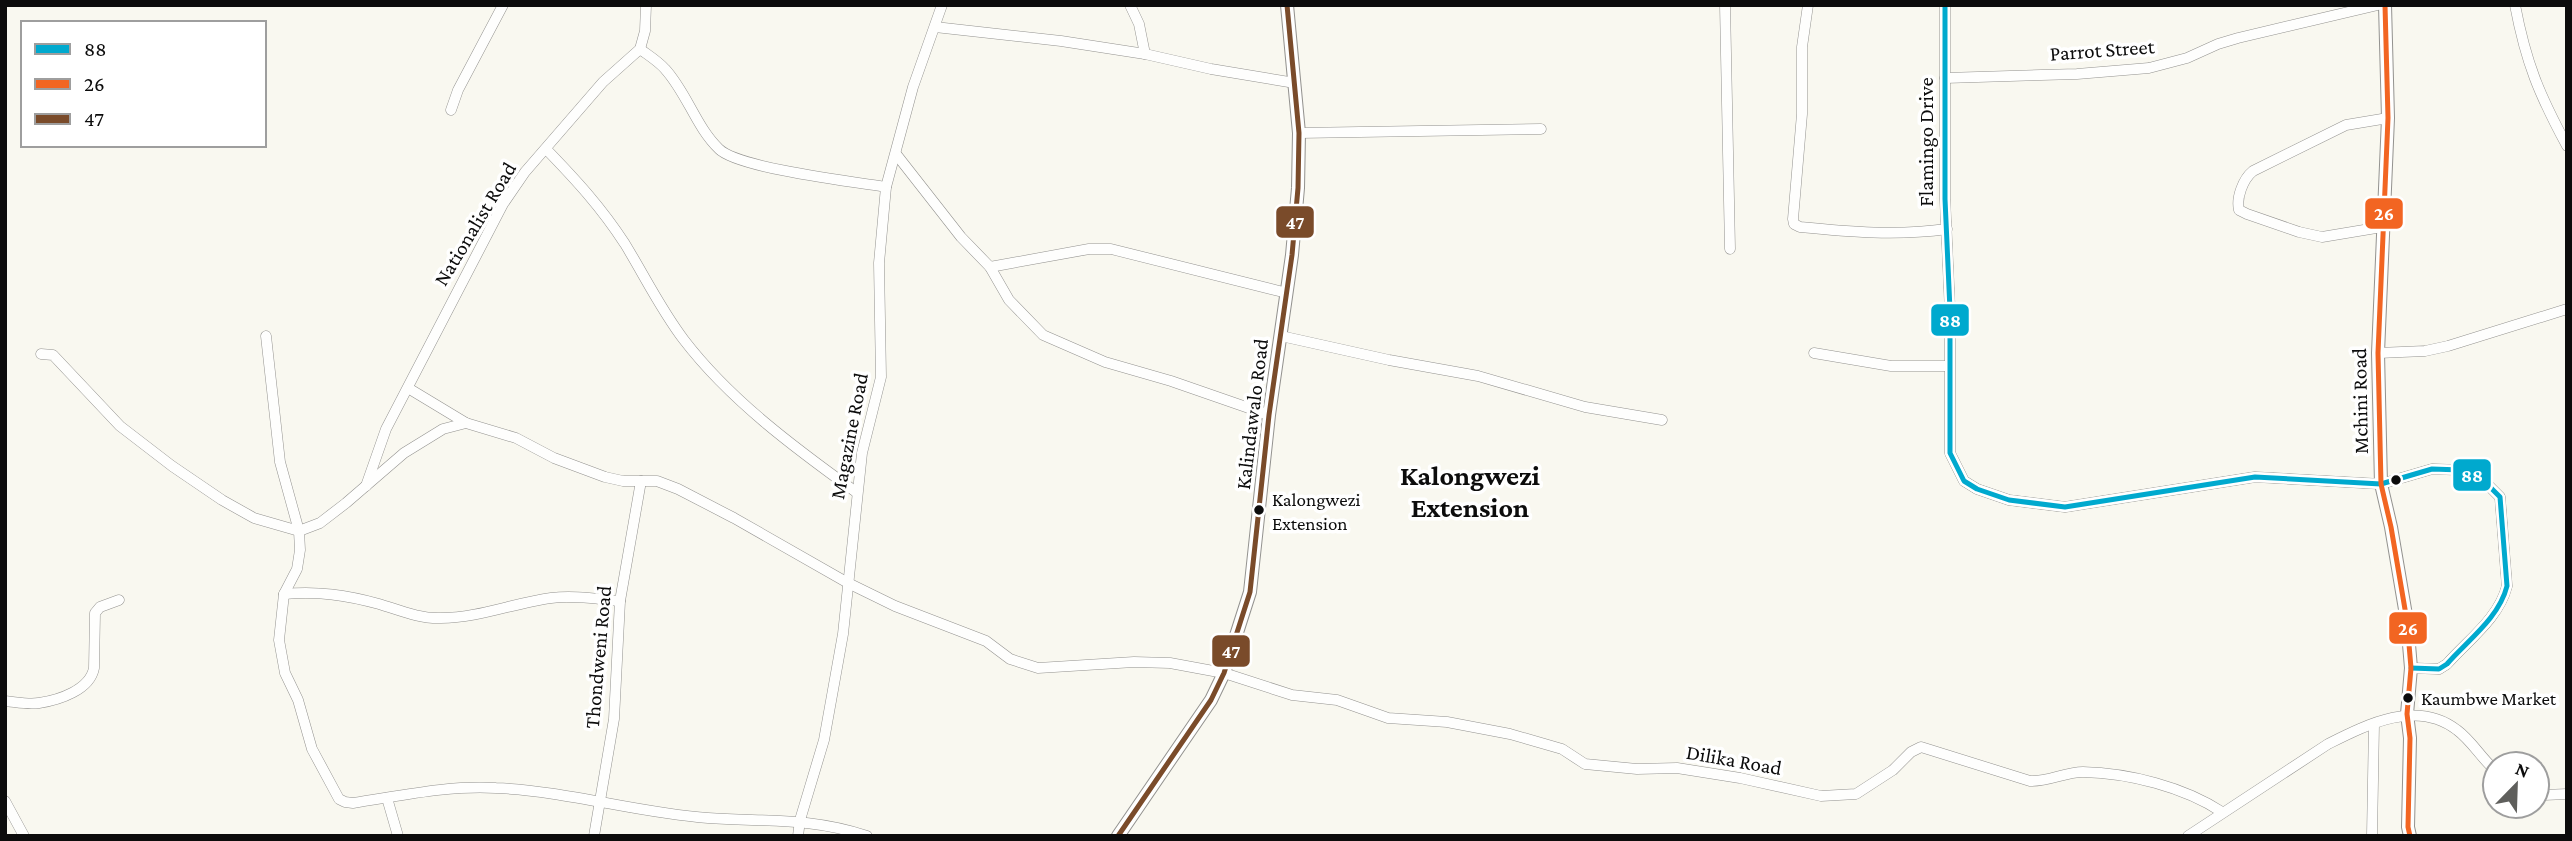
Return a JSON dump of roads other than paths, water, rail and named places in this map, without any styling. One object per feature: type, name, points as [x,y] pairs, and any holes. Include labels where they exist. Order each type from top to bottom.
[{"type":"street","points":[[451,110],[458,90],[503,5]]},
{"type":"street","points":[[646,5],[645,31],[640,49],[666,69],[717,148],[725,154],[765,166],[886,187]]},
{"type":"street","name":"Magazine Road","points":[[798,836],[800,820],[824,740],[843,634],[862,453],[877,402],[881,377],[879,263],[886,187],[913,87],[942,5]]},
{"type":"street","points":[[1130,5],[1139,24],[1146,54]]},
{"type":"street","name":"Kalindawalo Road","points":[[1118,836],[1211,700],[1224,673],[1250,592],[1298,188],[1299,133],[1287,5]]},
{"type":"street","points":[[1725,5],[1730,249]]},
{"type":"street","points":[[1808,5],[1802,47],[1802,114],[1794,224],[1800,227],[1860,233],[1914,234],[1947,229]]},
{"type":"street","name":"Flamingo Drive","points":[[1945,5],[1950,453],[1964,481],[1977,489],[2009,500],[2065,507],[2255,477],[2381,484],[2432,469],[2461,470],[2484,481],[2499,494],[2507,586],[2501,605],[2442,667],[2411,668]]},
{"type":"street","name":"Parrot Street","points":[[1945,78],[2077,74],[2149,68],[2187,58],[2238,38],[2378,5]]},
{"type":"street","name":"Mchini Road","points":[[2385,5],[2389,118],[2378,353],[2381,484],[2407,621],[2411,668],[2407,714],[2410,738],[2410,836]]},
{"type":"street","points":[[2515,5],[2531,74],[2542,101],[2567,146]]},
{"type":"street","points":[[935,27],[1061,41],[1146,54],[1211,69],[1295,83]]},
{"type":"street","name":"Nationalist Road","points":[[366,487],[386,429],[503,204],[525,172],[603,82],[640,49]]},
{"type":"street","points":[[2382,227],[2336,236],[2311,235],[2247,214],[2239,210],[2238,203],[2246,178],[2253,171],[2346,125],[2389,118]]},
{"type":"street","points":[[1299,133],[1541,129]]},
{"type":"street","points":[[546,149],[588,192],[624,242],[683,338],[714,375],[810,459],[856,492]]},
{"type":"street","points":[[896,154],[961,237],[990,267],[1009,300],[1043,335],[1056,343],[1105,362],[1171,381],[1269,415]]},
{"type":"street","points":[[990,267],[1089,249],[1111,249],[1287,293]]},
{"type":"street","points":[[2378,353],[2425,351],[2448,346],[2567,309]]},
{"type":"street","points":[[266,336],[280,463],[299,531],[300,550],[297,569],[284,594],[279,640],[285,673],[298,700],[312,750],[339,799],[345,802],[464,787],[498,788],[708,818],[800,820],[847,829],[867,836]]},
{"type":"street","points":[[1280,336],[1478,376],[1585,407],[1662,420]]},
{"type":"street","points":[[1814,352],[1891,366],[1949,366]]},
{"type":"street","points":[[41,354],[53,355],[120,426],[202,486],[254,518],[299,531],[320,523],[404,453],[443,429],[466,422]]},
{"type":"street","points":[[408,388],[466,422],[516,438],[554,458],[605,477],[657,481],[678,489],[848,583],[895,606],[986,642],[1010,659],[1038,668],[1170,663],[1224,673]]},
{"type":"street","name":"Thondweni Road","points":[[594,836],[614,719],[620,601],[641,481]]},
{"type":"street","points":[[284,594],[336,593],[404,613],[438,619],[466,617],[552,598],[580,597],[620,601]]},
{"type":"street","points":[[5,701],[38,703],[63,696],[86,684],[92,677],[94,668],[95,613],[100,607],[119,600]]},
{"type":"street","name":"Dilika Road","points":[[1224,673],[1292,695],[1337,701],[1388,718],[1447,722],[1510,734],[1562,749],[1585,764],[1637,769],[1677,768],[1829,797],[1856,794],[1893,770],[1916,749],[1927,747],[2030,781],[2081,772],[2138,779],[2203,799],[2222,812]]},
{"type":"street","points":[[2188,836],[2328,744],[2374,724],[2407,714],[2432,717],[2457,729],[2481,755]]},
{"type":"street","points":[[2372,836],[2374,724]]},
{"type":"street","points":[[387,798],[398,836]]},
{"type":"street","points":[[5,801],[24,836]]},
{"type":"place","name":"Kalongwezi Extension","points":[[1259,510]]},
{"type":"place","name":"Kaumbwe Market","points":[[2408,698]]},
{"type":"district","name":"Kalongwezi Extension","points":[[1470,491]]}]
